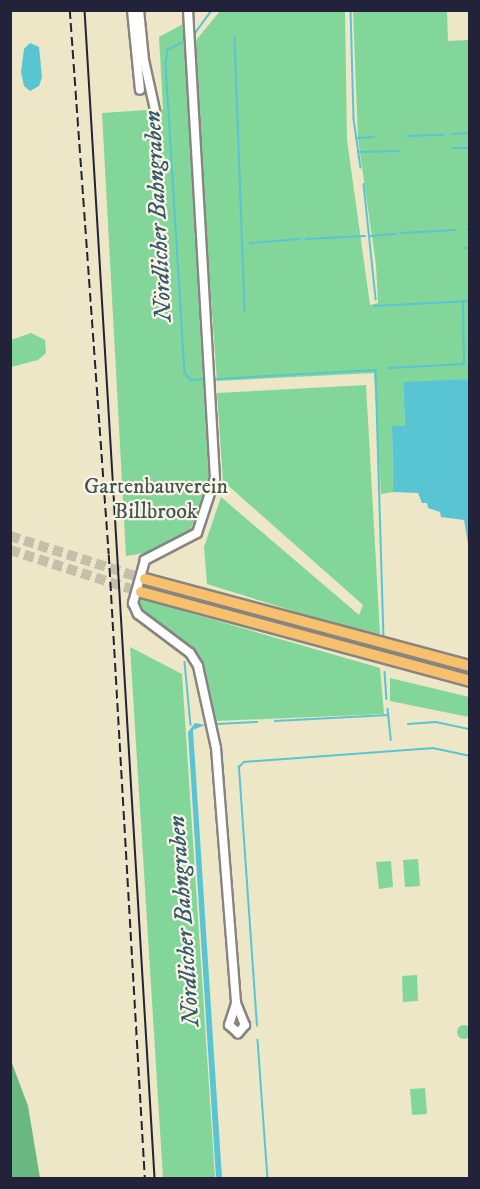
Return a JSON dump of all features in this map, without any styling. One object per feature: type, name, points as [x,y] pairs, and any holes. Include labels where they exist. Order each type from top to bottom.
[{"type":"highway","points":[[145,579],[470,666]]},
{"type":"highway","points":[[141,592],[470,681]]},
{"type":"street","points":[[132,10],[140,90]]},
{"type":"street","points":[[140,10],[144,60],[155,110]]},
{"type":"street","points":[[188,10],[215,478],[197,533],[145,560],[133,603],[138,614],[190,653],[198,666],[216,748],[236,1003]]},
{"type":"green space","points":[[220,11],[345,11],[347,140],[370,305],[378,303],[376,265],[358,139],[353,11],[447,11],[448,41],[469,40],[469,379],[403,383],[405,426],[392,427],[393,492],[381,494],[374,373],[217,381],[193,44]]},
{"type":"green space","name":"Gartenbauverein Billbrook","points":[[183,24],[209,483],[191,529],[151,552],[126,556],[102,113],[163,109],[159,37]]},
{"type":"green space","points":[[31,333],[45,340],[46,353],[38,360],[11,367],[11,340]]},
{"type":"green space","points":[[366,385],[380,634],[354,630],[207,584],[204,547],[221,497],[359,615],[363,605],[223,481],[217,393]]},
{"type":"green space","points":[[139,598],[380,668],[384,714],[215,721],[204,669],[196,652],[157,628],[139,610]]},
{"type":"green space","points":[[130,647],[182,674],[215,1178],[163,1178]]},
{"type":"green space","points":[[390,678],[469,697],[469,717],[390,701]]},
{"type":"green space","points":[[418,859],[420,886],[405,887],[403,860]]},
{"type":"green space","points":[[391,861],[393,887],[379,889],[376,862]]},
{"type":"green space","points":[[417,975],[418,1001],[403,1002],[402,976]]},
{"type":"green space","points":[[461,1025],[467,1025],[471,1032],[467,1039],[461,1039],[457,1035],[457,1029]]},
{"type":"green space","points":[[10,1058],[28,1106],[40,1178],[11,1178]]},
{"type":"green space","points":[[425,1088],[427,1114],[412,1115],[410,1089]]},
{"type":"water","points":[[30,43],[39,47],[42,77],[39,86],[30,91],[24,86],[21,72],[24,49]]},
{"type":"water","points":[[470,379],[469,549],[464,520],[441,517],[440,512],[428,508],[427,503],[422,503],[418,493],[393,492],[392,426],[405,426],[403,382]]},
{"type":"water","points":[[195,723],[205,725],[193,730],[222,1178],[216,1178],[188,732]]},
{"type":"waterway","points":[[193,36],[212,10]]},
{"type":"waterway","points":[[351,10],[354,119],[361,168]]},
{"type":"waterway","points":[[235,37],[245,311]]},
{"type":"waterway","name":"Nördlicher Bahngraben","points":[[182,43],[168,50],[166,64],[185,373],[191,380],[204,379]]},
{"type":"waterway","points":[[452,134],[470,133]]},
{"type":"waterway","points":[[407,136],[444,135]]},
{"type":"waterway","points":[[357,138],[374,137]]},
{"type":"waterway","points":[[452,148],[470,148]]},
{"type":"waterway","points":[[359,152],[400,151]]},
{"type":"waterway","points":[[364,184],[376,299]]},
{"type":"waterway","points":[[401,233],[455,230]]},
{"type":"waterway","points":[[371,236],[396,234]]},
{"type":"waterway","points":[[306,239],[365,236]]},
{"type":"waterway","points":[[250,243],[299,239]]},
{"type":"waterway","points":[[465,248],[470,248]]},
{"type":"waterway","points":[[374,306],[470,301]]},
{"type":"waterway","points":[[389,368],[464,364],[463,302]]},
{"type":"waterway","name":"Nördlicher Bahngraben","points":[[216,379],[376,370],[384,635]]},
{"type":"waterway","name":"Nördlicher Bahngraben","points":[[185,662],[191,725]]},
{"type":"waterway","points":[[385,672],[387,699]]},
{"type":"waterway","points":[[388,709],[391,740]]},
{"type":"waterway","points":[[275,721],[388,715]]},
{"type":"waterway","points":[[217,724],[257,722]]},
{"type":"waterway","points":[[408,724],[436,722],[470,729]]},
{"type":"waterway","points":[[257,1026],[239,767],[244,762],[433,748],[470,756]]},
{"type":"waterway","points":[[258,1040],[268,1178]]},
{"type":"tunnel","points":[[10,536],[145,579]]},
{"type":"tunnel","points":[[10,550],[141,592]]},
{"type":"tram line","points":[[85,10],[155,1178]]},
{"type":"railway","points":[[70,10],[109,555],[145,1178]]}]
